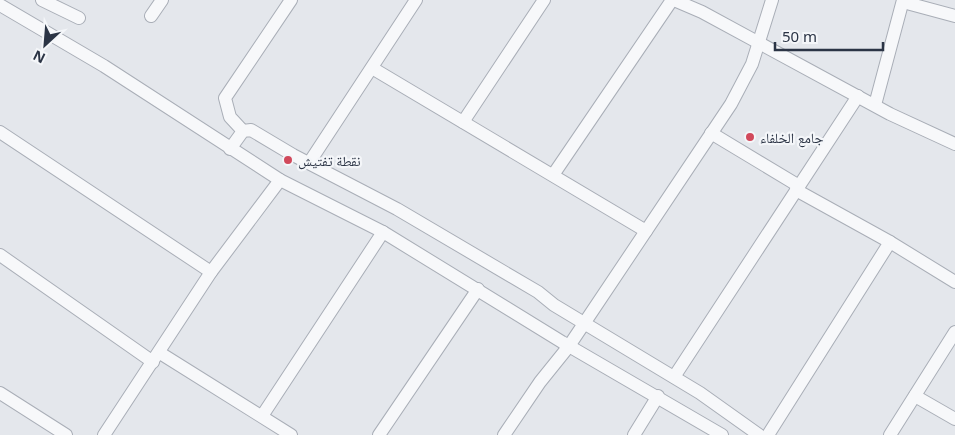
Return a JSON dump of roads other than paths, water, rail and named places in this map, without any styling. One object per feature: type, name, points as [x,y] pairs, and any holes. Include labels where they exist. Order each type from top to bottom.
[{"type":"street","points":[[42,0],[79,18]]},
{"type":"street","points":[[151,16],[162,0]]},
{"type":"street","points":[[243,131],[230,117],[225,98],[291,0]]},
{"type":"street","points":[[309,162],[416,0]]},
{"type":"street","points":[[463,122],[544,0]]},
{"type":"street","points":[[553,176],[673,0],[759,43],[875,105],[955,144]]},
{"type":"street","points":[[504,435],[540,382],[569,346],[743,83],[759,43],[772,0]]},
{"type":"street","points":[[875,105],[903,1],[955,16]]},
{"type":"street","points":[[0,5],[104,66],[280,180],[383,232],[569,346],[658,396],[722,435]]},
{"type":"street","points":[[372,68],[646,232]]},
{"type":"street","points":[[674,377],[858,96]]},
{"type":"street","points":[[230,149],[243,131],[251,130],[397,209],[538,292],[554,305],[674,377],[759,435]]},
{"type":"street","points":[[0,132],[211,272]]},
{"type":"street","points":[[711,133],[797,188],[955,282]]},
{"type":"street","points":[[104,435],[211,272],[280,180]]},
{"type":"street","points":[[262,416],[383,232]]},
{"type":"street","points":[[768,435],[890,242]]},
{"type":"street","points":[[0,255],[156,357],[262,416],[291,435]]},
{"type":"street","points":[[380,435],[478,289]]},
{"type":"street","points":[[890,435],[955,332]]},
{"type":"street","points":[[0,392],[66,435]]},
{"type":"street","points":[[634,435],[658,396]]},
{"type":"street","points":[[915,396],[955,419]]},
{"type":"place","name":"جامع الخلفاء","points":[[750,137]]},
{"type":"place","name":"نقطة تفتيش","points":[[288,160]]}]
